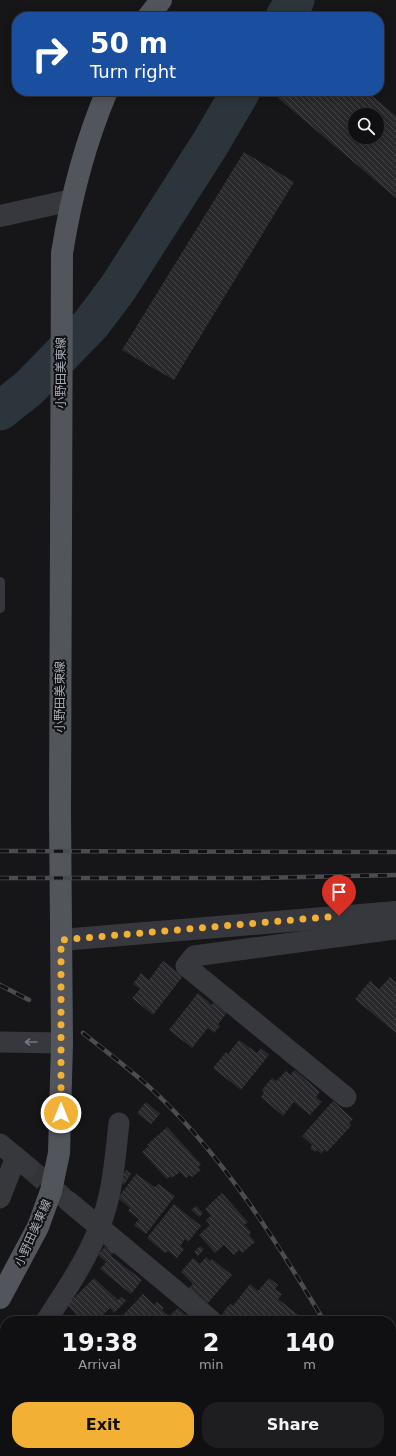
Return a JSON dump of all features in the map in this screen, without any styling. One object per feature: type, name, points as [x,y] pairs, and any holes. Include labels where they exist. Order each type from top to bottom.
[{"type":"main road","points":[[152,12],[161,0]]},
{"type":"main road","name":"小野田美東線","points":[[0,1298],[38,1227],[52,1191],[59,1153],[62,1042],[60,812],[62,253],[72,200],[89,136],[105,96]]},
{"type":"street","points":[[0,216],[72,200]]},
{"type":"street","points":[[61,940],[396,912]]},
{"type":"street","points":[[346,1097],[186,966],[194,956],[396,929]]},
{"type":"street","points":[[0,1042],[62,1042]]},
{"type":"street","points":[[49,1316],[69,1286],[99,1228],[111,1184],[119,1122]]},
{"type":"street","points":[[0,1198],[14,1156]]},
{"type":"street","points":[[68,1201],[206,1316]]},
{"type":"lane","points":[[0,582],[0,608]]},
{"type":"building","points":[[280,96],[372,96],[396,116],[396,198],[278,98]]},
{"type":"building","points":[[244,152],[294,182],[174,380],[122,350]]},
{"type":"building","points":[[163,961],[183,976],[153,1015],[132,998],[140,989],[133,984],[141,973],[149,980]]},
{"type":"building","points":[[390,977],[396,983],[396,1033],[355,999],[370,981],[379,989]]},
{"type":"building","points":[[198,993],[212,1005],[214,1002],[227,1013],[218,1024],[220,1026],[214,1033],[208,1028],[192,1048],[169,1030]]},
{"type":"building","points":[[239,1040],[257,1053],[261,1048],[269,1055],[241,1090],[213,1068],[226,1052],[228,1054]]},
{"type":"building","points":[[295,1070],[320,1092],[316,1097],[322,1102],[310,1115],[294,1102],[283,1116],[261,1097],[264,1092],[262,1090],[272,1078],[276,1081],[286,1071],[290,1075]]},
{"type":"building","points":[[333,1101],[353,1119],[349,1123],[351,1126],[327,1152],[324,1150],[321,1154],[317,1150],[315,1152],[310,1148],[312,1145],[302,1136]]},
{"type":"building","points":[[146,1102],[160,1114],[151,1124],[137,1113]]},
{"type":"building","points":[[167,1127],[201,1164],[198,1167],[201,1170],[192,1177],[190,1175],[186,1178],[180,1172],[172,1178],[170,1176],[167,1179],[142,1152],[149,1146],[147,1145]]},
{"type":"building","points":[[126,1170],[131,1174],[124,1185],[119,1181]]},
{"type":"building","points":[[136,1174],[155,1187],[158,1184],[175,1196],[146,1234],[134,1225],[139,1219],[128,1211],[130,1208],[118,1198]]},
{"type":"building","points":[[222,1193],[248,1222],[244,1225],[251,1232],[249,1235],[255,1242],[242,1253],[239,1250],[234,1255],[224,1245],[215,1253],[199,1235],[210,1225],[206,1220],[211,1216],[205,1209]]},
{"type":"building","points":[[174,1204],[201,1226],[188,1242],[185,1239],[180,1246],[184,1249],[177,1258],[168,1251],[165,1253],[147,1238]]},
{"type":"building","points":[[196,1206],[203,1213],[199,1217],[191,1210]]},
{"type":"building","points":[[105,1246],[114,1252],[111,1256],[142,1280],[131,1294],[100,1269],[106,1262],[98,1255]]},
{"type":"building","points":[[200,1246],[204,1249],[198,1256],[194,1252]]},
{"type":"building","points":[[206,1257],[210,1261],[212,1259],[232,1275],[207,1304],[189,1288],[193,1284],[181,1272],[193,1258],[200,1264]]},
{"type":"building","points":[[94,1278],[118,1300],[121,1297],[126,1301],[114,1313],[110,1308],[102,1316],[78,1316],[67,1305]]},
{"type":"building","points":[[269,1278],[278,1285],[275,1289],[282,1294],[278,1299],[299,1316],[224,1316],[222,1314],[230,1304],[233,1306],[250,1284],[258,1291]]},
{"type":"building","points":[[143,1294],[154,1305],[157,1302],[164,1308],[162,1310],[169,1316],[124,1316],[123,1315]]},
{"type":"building","points":[[178,1308],[187,1316],[169,1316]]},
{"type":"waterway","points":[[288,12],[295,0]]},
{"type":"waterway","points":[[0,411],[29,388],[91,324],[118,288],[210,144],[238,96]]},
{"type":"tunnel","points":[[28,1167],[64,1198]]},
{"type":"railway","points":[[0,851],[396,852]]},
{"type":"railway","points":[[0,878],[258,878],[396,875]]},
{"type":"railway","points":[[0,985],[29,1000]]},
{"type":"railway","points":[[83,1033],[132,1072],[160,1097],[207,1148],[229,1175],[269,1232],[321,1316]]},
{"type":"route","points":[[61,1113],[61,940],[339,916]]}]
